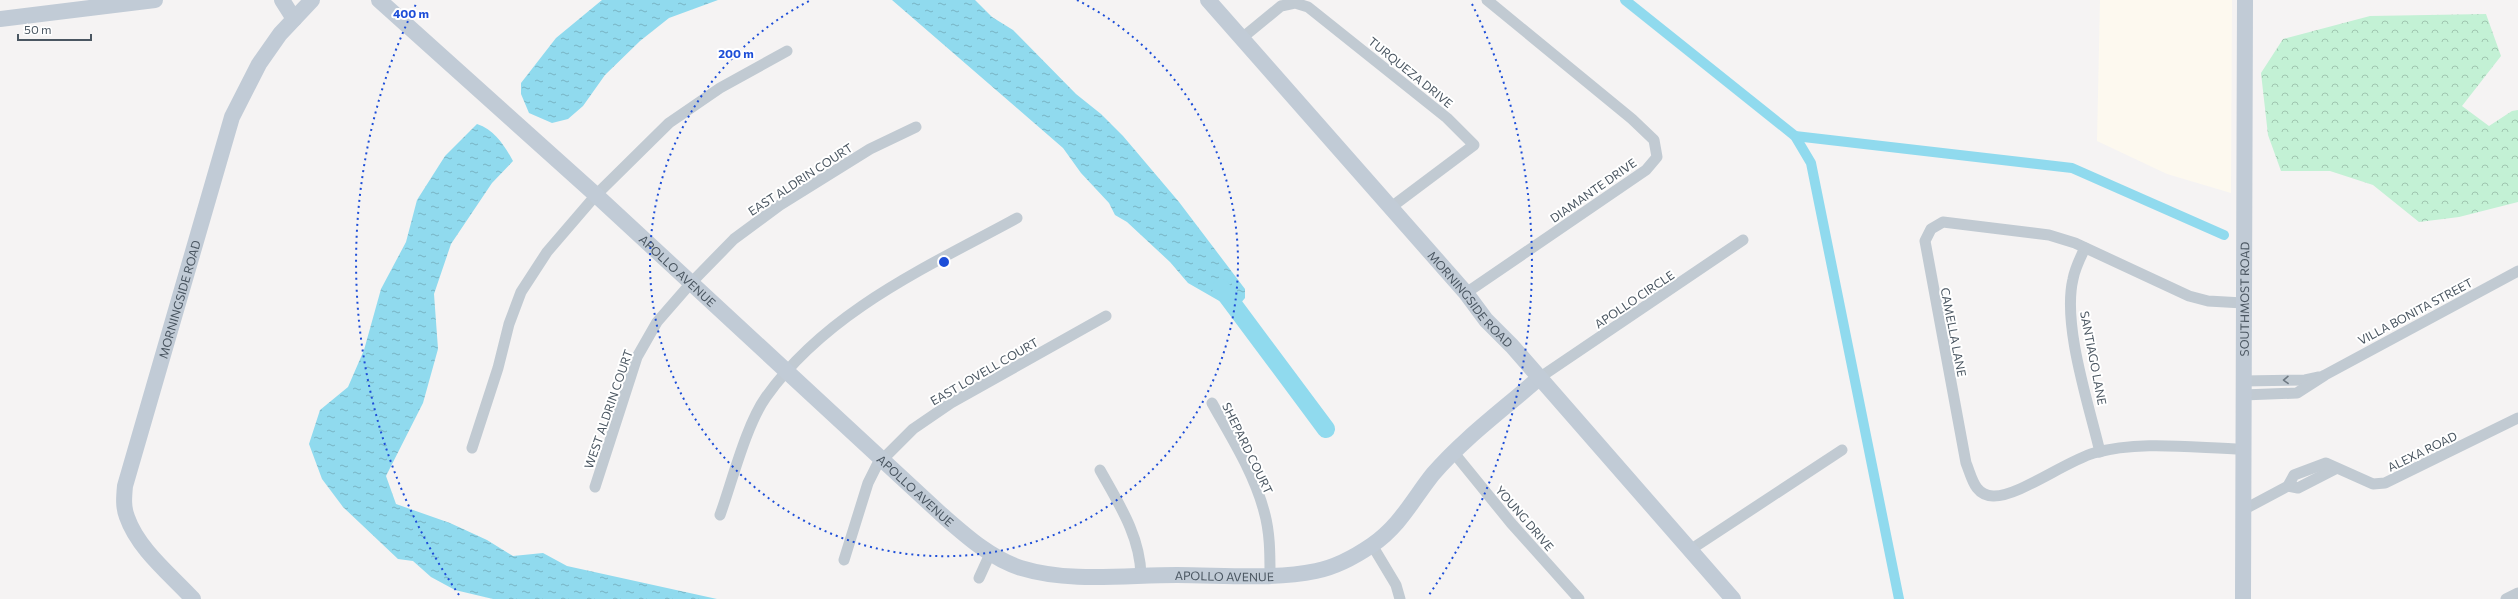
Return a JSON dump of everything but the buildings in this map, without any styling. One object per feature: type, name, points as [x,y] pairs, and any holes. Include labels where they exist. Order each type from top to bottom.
[{"type":"street","points":[[0,19],[156,0]]},
{"type":"street","points":[[282,0],[294,19]]},
{"type":"street","name":"MORNINGSIDE ROAD","points":[[193,599],[141,542],[133,530],[126,517],[124,502],[125,486],[232,117],[259,64],[294,19],[312,0]]},
{"type":"street","name":"APOLLO AVENUE","points":[[379,0],[596,195],[953,524],[990,554],[1021,568],[1061,576],[1270,575],[1317,571],[1352,557],[1372,545],[1397,524],[1434,474],[1454,453],[1539,378]]},
{"type":"street","name":"MORNINGSIDE ROAD","points":[[1208,0],[1466,293],[1486,320],[1512,346],[1733,599]]},
{"type":"street","name":"DIAMANTE DRIVE","points":[[1466,293],[1646,170],[1657,157],[1654,140],[1632,119],[1487,0]]},
{"type":"street","name":"SOUTHMOST ROAD","points":[[2243,599],[2245,0]]},
{"type":"street","name":"TURQUEZA DRIVE","points":[[1242,38],[1281,6],[1288,3],[1302,4],[1356,44],[1447,118],[1474,145],[1390,208]]},
{"type":"street","points":[[472,448],[498,368],[509,324],[521,292],[547,252],[596,195],[669,123],[720,88],[787,52]]},
{"type":"street","name":"EAST ALDRIN COURT","points":[[691,283],[734,239],[780,205],[870,149],[916,127]]},
{"type":"street","points":[[720,515],[754,420],[766,398],[788,372],[834,325],[897,284],[1017,218]]},
{"type":"street","name":"CAMELLA LANE","points":[[2243,303],[2208,301],[2189,296],[2085,248],[2049,235],[1950,222],[1936,224],[1927,234],[1925,241],[1966,463],[1977,489],[1984,494],[2000,496],[2080,458],[2100,452],[2141,446],[2243,449]]},
{"type":"street","name":"APOLLO CIRCLE","points":[[1539,378],[1743,240]]},
{"type":"street","name":"SANTIAGO LANE","points":[[2085,248],[2073,280],[2071,309],[2078,355],[2100,452]]},
{"type":"street","name":"VILLA BONITA STREET","points":[[2243,388],[2297,393],[2325,375],[2518,270]]},
{"type":"street","name":"WEST ALDRIN COURT","points":[[595,487],[637,357],[657,322],[691,283]]},
{"type":"street","name":"EAST LOVELL COURT","points":[[844,560],[868,483],[882,458],[913,429],[950,403],[1106,316]]},
{"type":"street","name":"SHEPARD COURT","points":[[1212,403],[1250,476],[1264,511],[1270,553],[1270,575]]},
{"type":"street","name":"ALEXA ROAD","points":[[2243,510],[2288,486],[2294,475],[2326,463],[2335,469],[2373,484],[2385,484],[2518,418]]},
{"type":"street","points":[[1690,550],[1842,450]]},
{"type":"street","name":"YOUNG DRIVE","points":[[1454,453],[1511,523],[1579,599]]},
{"type":"street","name":"ALEXA ROAD","points":[[2288,486],[2298,488],[2335,469]]},
{"type":"street","points":[[1100,470],[1133,533],[1140,556],[1141,575]]},
{"type":"street","points":[[2306,470],[2312,481]]},
{"type":"street","points":[[1372,545],[1396,585],[1400,599]]},
{"type":"street","points":[[979,578],[990,554]]},
{"type":"street","points":[[2506,599],[2518,593]]},
{"type":"shaded area","points":[[2100,0],[2232,0],[2231,193],[2167,174],[2097,141]]},
{"type":"green space","points":[[2486,14],[2501,56],[2462,106],[2489,126],[2512,111],[2518,110],[2518,202],[2459,217],[2419,222],[2373,185],[2330,171],[2281,171],[2268,135],[2261,73],[2283,39],[2370,16]]},
{"type":"water","points":[[602,0],[718,0],[669,18],[640,41],[605,75],[583,106],[568,119],[552,123],[529,113],[521,94],[521,83],[556,38]]},
{"type":"water","points":[[892,0],[975,0],[992,17],[1013,30],[1076,94],[1101,114],[1123,136],[1179,202],[1245,289],[1245,298],[1235,310],[1188,283],[1170,262],[1127,222],[1115,215],[1109,203],[1081,173],[1063,148]]},
{"type":"water","points":[[477,124],[494,134],[513,161],[492,183],[451,244],[434,294],[438,349],[423,403],[386,476],[396,504],[450,523],[487,540],[513,556],[543,553],[567,566],[717,599],[493,599],[455,590],[431,577],[413,561],[398,559],[343,507],[322,479],[309,444],[320,410],[348,387],[364,350],[381,289],[406,242],[417,200],[445,156]]},
{"type":"waterway","points":[[1625,0],[1795,136],[1811,163],[1899,599]]},
{"type":"waterway","points":[[1795,136],[2072,168],[2224,235]]},
{"type":"waterway","points":[[1221,288],[1326,429]]}]
